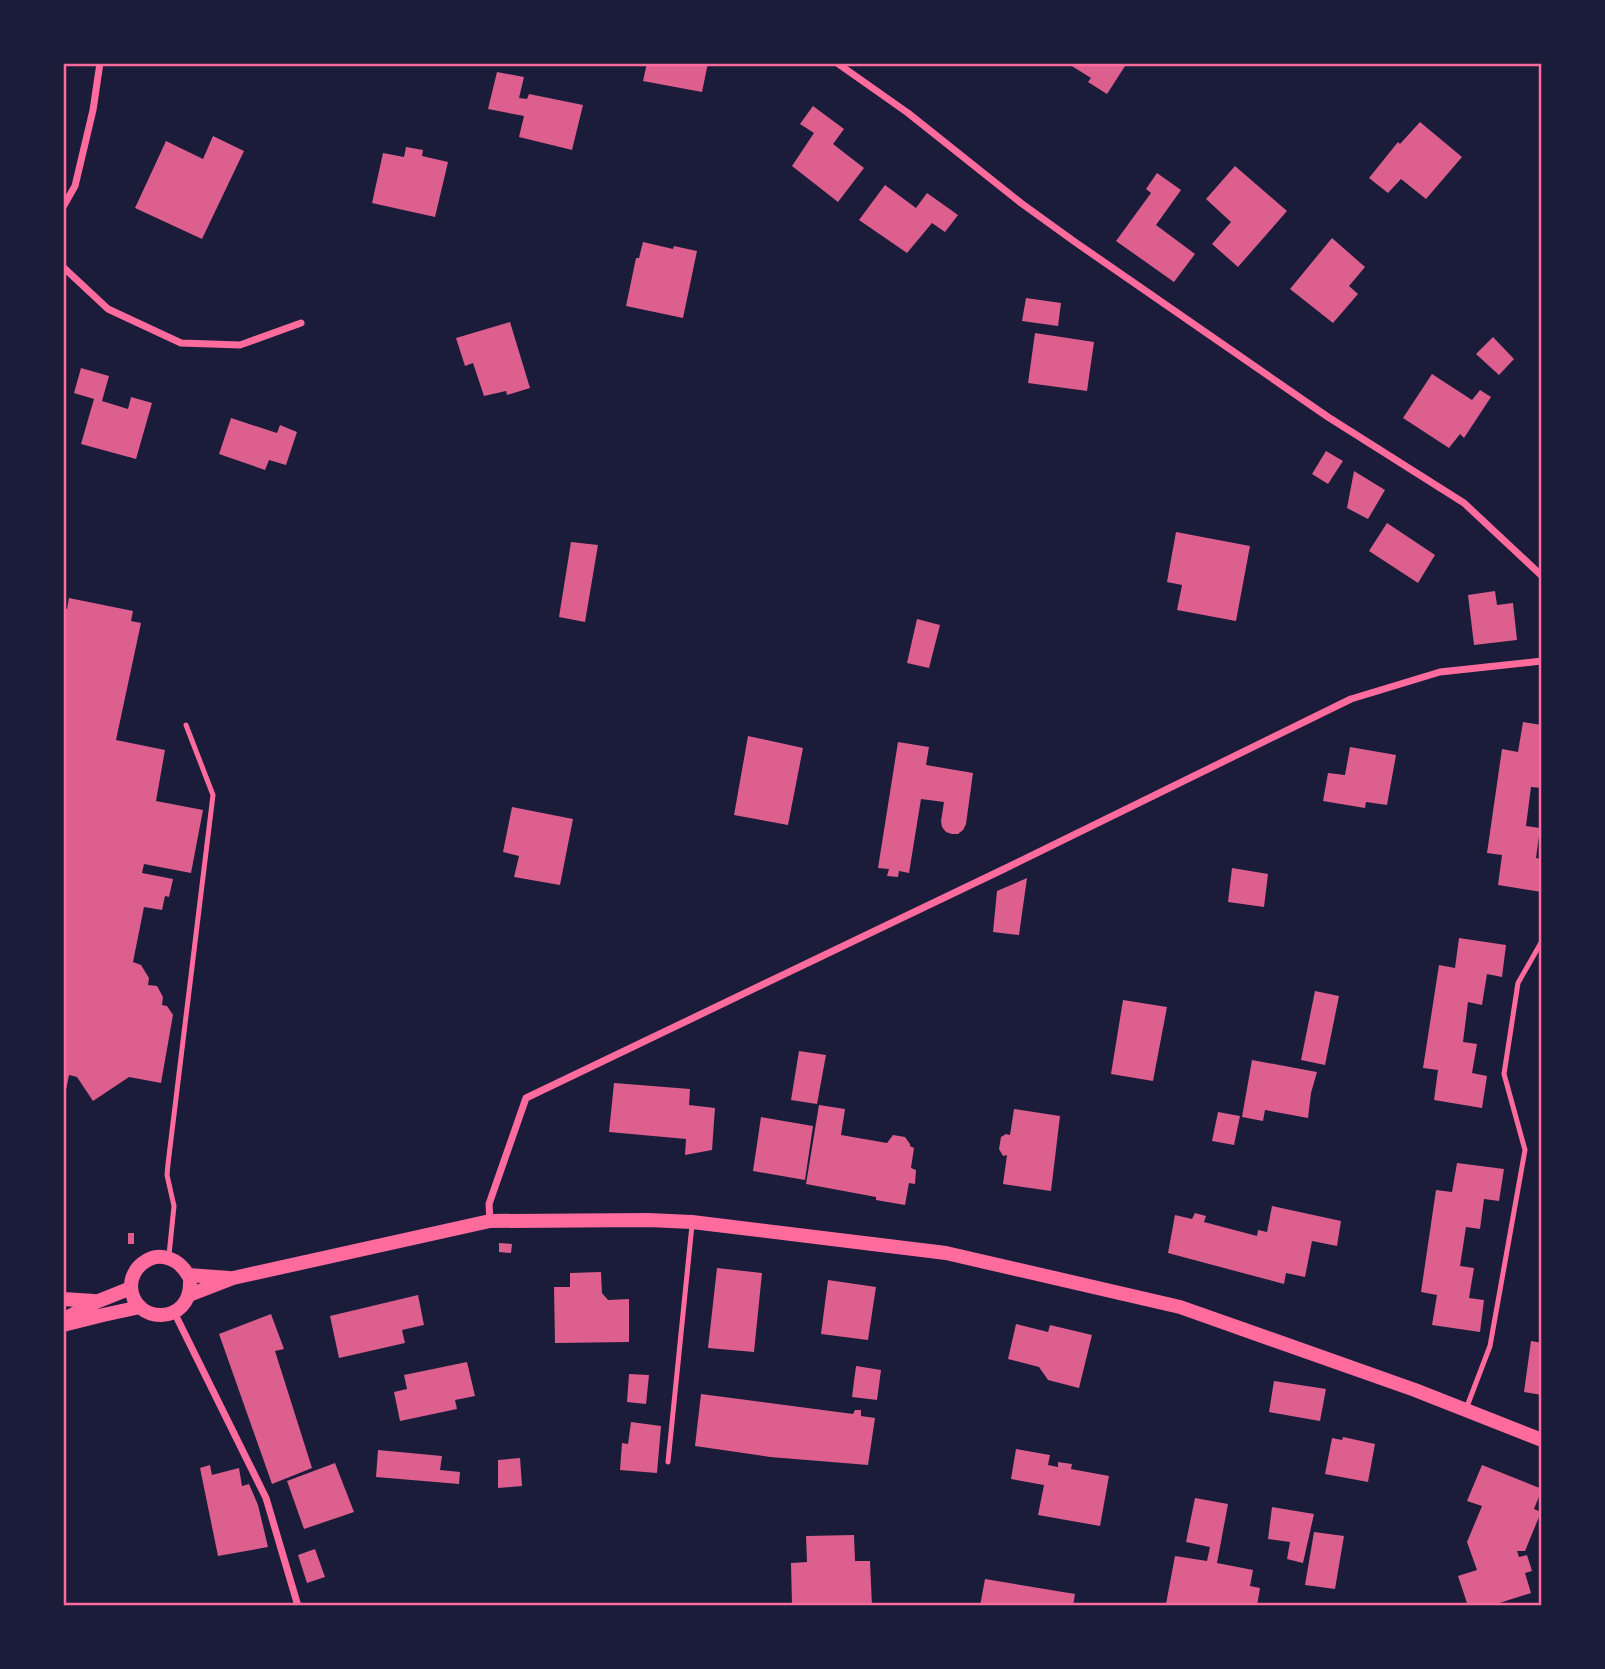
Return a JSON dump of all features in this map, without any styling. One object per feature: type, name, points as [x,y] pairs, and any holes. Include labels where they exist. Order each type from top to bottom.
[{"type":"main road","points":[[189,1284],[233,1278],[490,1221],[692,1222],[946,1253],[1180,1307],[1466,1409],[1542,1440]]},
{"type":"main road","points":[[159,1256],[168,1257],[184,1267],[189,1284],[186,1302],[166,1315],[148,1313],[140,1307],[131,1288],[136,1270],[150,1258],[159,1256]]},
{"type":"main road","points":[[63,1322],[99,1308],[131,1288]]},
{"type":"main road","points":[[63,1299],[99,1308],[140,1307]]},
{"type":"street","points":[[63,207],[75,186],[93,110],[100,63]]},
{"type":"street","points":[[838,63],[908,113],[1021,203],[1075,242],[1328,417],[1464,503],[1542,576]]},
{"type":"street","points":[[63,267],[108,309],[181,343],[240,345],[301,323]]},
{"type":"street","points":[[490,1221],[489,1204],[526,1098],[1351,699],[1440,672],[1542,661]]},
{"type":"street","points":[[174,1312],[266,1498],[298,1606]]},
{"type":"lane","points":[[168,1257],[174,1206],[167,1175],[168,1164],[213,795],[186,725]]},
{"type":"lane","points":[[1466,1409],[1490,1346],[1525,1150],[1504,1074],[1518,983],[1542,941]]},
{"type":"lane","points":[[668,1462],[692,1222]]},
{"type":"building","points":[[647,63],[708,63],[702,92],[643,81]]},
{"type":"building","points":[[1067,63],[1127,63],[1107,94],[1088,82],[1091,78]]},
{"type":"building","points":[[497,72],[524,77],[519,98],[527,99],[529,94],[583,105],[572,150],[519,137],[524,116],[488,109]]},
{"type":"building","points":[[813,106],[844,129],[833,144],[864,168],[838,202],[792,166],[814,133],[800,124]]},
{"type":"building","points":[[1420,122],[1462,157],[1426,199],[1401,179],[1388,193],[1369,178],[1398,142],[1400,144]]},
{"type":"building","points":[[213,136],[244,151],[202,239],[135,208],[166,141],[203,159]]},
{"type":"building","points":[[406,147],[423,150],[422,156],[448,162],[435,217],[372,203],[383,153],[404,157]]},
{"type":"building","points":[[1235,166],[1287,211],[1238,267],[1212,244],[1231,222],[1206,199]]},
{"type":"building","points":[[1157,173],[1181,190],[1156,225],[1195,254],[1174,282],[1116,241],[1151,193],[1146,189]]},
{"type":"building","points":[[885,185],[916,208],[927,193],[958,215],[945,232],[932,223],[907,253],[859,220]]},
{"type":"building","points":[[1332,238],[1365,267],[1349,286],[1358,294],[1333,323],[1290,289]]},
{"type":"building","points":[[643,242],[697,251],[683,318],[626,306],[636,258],[639,258]]},
{"type":"building","points":[[1026,298],[1061,303],[1058,326],[1022,321]]},
{"type":"building","points":[[510,322],[530,388],[507,395],[506,391],[484,396],[473,363],[465,366],[456,338]]},
{"type":"building","points":[[1035,333],[1094,342],[1087,391],[1028,383]]},
{"type":"building","points":[[1493,337],[1514,359],[1499,375],[1476,354]]},
{"type":"building","points":[[81,368],[109,376],[102,401],[128,409],[131,397],[152,403],[136,459],[81,444],[94,399],[74,393]]},
{"type":"building","points":[[1432,374],[1472,400],[1480,390],[1491,397],[1464,438],[1460,434],[1449,448],[1403,418]]},
{"type":"building","points":[[231,418],[277,433],[280,425],[297,432],[286,465],[269,460],[265,470],[219,454]]},
{"type":"building","points":[[1326,451],[1343,461],[1328,484],[1312,474]]},
{"type":"building","points":[[1354,471],[1385,490],[1368,519],[1347,508]]},
{"type":"building","points":[[1387,523],[1435,555],[1418,583],[1369,551]]},
{"type":"building","points":[[1176,532],[1250,546],[1236,621],[1177,610],[1182,585],[1167,582]]},
{"type":"building","points":[[571,542],[598,545],[585,622],[559,617]]},
{"type":"building","points":[[1495,591],[1497,605],[1513,603],[1517,640],[1474,645],[1468,595]]},
{"type":"building","points":[[69,598],[133,611],[131,621],[141,623],[116,740],[165,750],[156,801],[203,810],[191,873],[144,864],[142,873],[173,879],[169,897],[165,896],[162,910],[144,907],[133,962],[141,965],[149,978],[148,985],[157,986],[163,997],[162,1005],[167,1006],[173,1015],[161,1083],[129,1077],[93,1101],[77,1077],[69,1075],[63,1099],[63,608],[67,609]]},
{"type":"building","points":[[917,619],[940,625],[929,668],[907,663]]},
{"type":"building","points":[[1523,722],[1542,725],[1542,788],[1531,787],[1526,826],[1540,828],[1536,858],[1542,859],[1542,892],[1498,885],[1502,855],[1487,853],[1502,749],[1518,752]]},
{"type":"building","points":[[748,736],[803,748],[788,825],[734,815]]},
{"type":"building","points":[[898,742],[929,747],[926,765],[973,773],[966,824],[958,834],[946,832],[942,827],[944,802],[921,799],[909,873],[899,871],[898,877],[887,876],[889,869],[878,868]]},
{"type":"building","points":[[1350,747],[1396,755],[1387,805],[1366,802],[1365,808],[1323,801],[1328,773],[1345,775]]},
{"type":"building","points":[[512,807],[573,819],[560,885],[514,877],[519,856],[503,852]]},
{"type":"building","points":[[1232,868],[1268,874],[1264,907],[1228,902]]},
{"type":"building","points":[[1027,878],[1019,935],[993,932],[997,891]]},
{"type":"building","points":[[1459,938],[1506,945],[1502,977],[1487,974],[1482,1005],[1468,1002],[1463,1042],[1477,1044],[1472,1073],[1487,1076],[1482,1108],[1434,1100],[1438,1070],[1423,1068],[1439,965],[1455,968]]},
{"type":"building","points":[[1315,991],[1339,996],[1325,1065],[1301,1060]]},
{"type":"building","points":[[1123,1000],[1167,1007],[1153,1081],[1111,1074]]},
{"type":"building","points":[[799,1051],[826,1055],[817,1104],[791,1100]]},
{"type":"building","points":[[1252,1060],[1317,1072],[1308,1118],[1265,1110],[1263,1121],[1242,1117]]},
{"type":"building","points":[[614,1083],[690,1089],[689,1105],[715,1108],[712,1150],[685,1155],[686,1139],[609,1132]]},
{"type":"building","points":[[819,1105],[845,1109],[841,1135],[887,1143],[893,1135],[905,1137],[914,1148],[911,1168],[916,1170],[915,1184],[909,1183],[905,1205],[806,1184]]},
{"type":"building","points":[[1014,1109],[1060,1116],[1051,1191],[1003,1184],[1007,1155],[1003,1156],[999,1149],[1001,1137],[1010,1135]]},
{"type":"building","points":[[1218,1112],[1240,1116],[1234,1145],[1212,1141]]},
{"type":"building","points":[[761,1117],[813,1126],[805,1180],[753,1171]]},
{"type":"building","points":[[1457,1163],[1504,1169],[1499,1201],[1484,1199],[1480,1229],[1466,1227],[1460,1266],[1474,1268],[1469,1298],[1484,1300],[1480,1332],[1432,1325],[1437,1295],[1421,1292],[1436,1190],[1452,1192]]},
{"type":"building","points":[[1272,1206],[1341,1221],[1337,1246],[1312,1241],[1305,1277],[1286,1273],[1284,1284],[1168,1253],[1175,1215],[1192,1219],[1195,1213],[1206,1216],[1204,1222],[1257,1236],[1258,1230],[1267,1232]]},
{"type":"building","points":[[128,1233],[134,1233],[134,1244],[128,1244]]},
{"type":"building","points":[[499,1243],[512,1244],[511,1253],[499,1252]]},
{"type":"building","points":[[717,1268],[762,1273],[754,1352],[708,1348]]},
{"type":"building","points":[[601,1272],[602,1293],[608,1300],[629,1299],[629,1342],[555,1343],[554,1287],[570,1287],[570,1273]]},
{"type":"building","points":[[828,1280],[876,1287],[868,1340],[821,1334]]},
{"type":"building","points":[[418,1295],[424,1325],[402,1330],[405,1343],[339,1358],[330,1316]]},
{"type":"building","points":[[271,1314],[284,1349],[275,1351],[312,1468],[272,1484],[219,1334]]},
{"type":"building","points":[[1016,1324],[1048,1332],[1050,1325],[1092,1335],[1079,1388],[1048,1380],[1039,1367],[1008,1359]]},
{"type":"building","points":[[1531,1341],[1542,1343],[1542,1395],[1524,1392]]},
{"type":"building","points":[[467,1362],[475,1396],[455,1400],[457,1409],[400,1421],[394,1392],[407,1389],[404,1375]]},
{"type":"building","points":[[856,1366],[881,1370],[877,1400],[852,1397]]},
{"type":"building","points":[[629,1374],[649,1375],[646,1404],[627,1402]]},
{"type":"building","points":[[1274,1381],[1326,1389],[1320,1421],[1269,1412]]},
{"type":"building","points":[[701,1394],[853,1414],[855,1410],[861,1410],[861,1416],[875,1418],[868,1465],[770,1457],[695,1446]]},
{"type":"building","points":[[631,1422],[661,1426],[657,1473],[620,1470],[622,1443],[628,1444]]},
{"type":"building","points":[[1343,1437],[1375,1444],[1368,1482],[1325,1474],[1332,1438],[1342,1440]]},
{"type":"building","points":[[1016,1449],[1050,1455],[1048,1465],[1058,1467],[1058,1462],[1072,1464],[1071,1469],[1109,1476],[1100,1526],[1038,1515],[1044,1485],[1011,1479]]},
{"type":"building","points":[[378,1450],[442,1456],[440,1470],[460,1472],[459,1484],[376,1477]]},
{"type":"building","points":[[520,1458],[522,1486],[498,1488],[498,1460]]},
{"type":"building","points":[[335,1463],[354,1512],[304,1529],[287,1481]]},
{"type":"building","points":[[210,1465],[212,1475],[239,1468],[242,1486],[249,1484],[258,1505],[268,1547],[218,1556],[200,1468]]},
{"type":"building","points":[[1482,1465],[1542,1489],[1534,1509],[1541,1512],[1525,1551],[1517,1551],[1519,1557],[1527,1555],[1532,1571],[1525,1573],[1531,1593],[1490,1606],[1468,1606],[1458,1576],[1477,1570],[1467,1542],[1482,1506],[1467,1501]]},
{"type":"building","points":[[1195,1498],[1228,1504],[1217,1563],[1253,1570],[1250,1586],[1260,1588],[1257,1606],[1166,1604],[1175,1556],[1207,1561],[1210,1547],[1186,1542]]},
{"type":"building","points":[[1272,1507],[1314,1514],[1303,1563],[1287,1559],[1290,1542],[1268,1539]]},
{"type":"building","points":[[1314,1532],[1344,1536],[1335,1589],[1305,1585]]},
{"type":"building","points":[[854,1535],[855,1561],[870,1561],[872,1606],[792,1606],[791,1563],[807,1562],[806,1536]]},
{"type":"building","points":[[315,1549],[325,1577],[307,1583],[298,1555]]},
{"type":"building","points":[[985,1579],[1075,1594],[1073,1606],[980,1606]]}]
